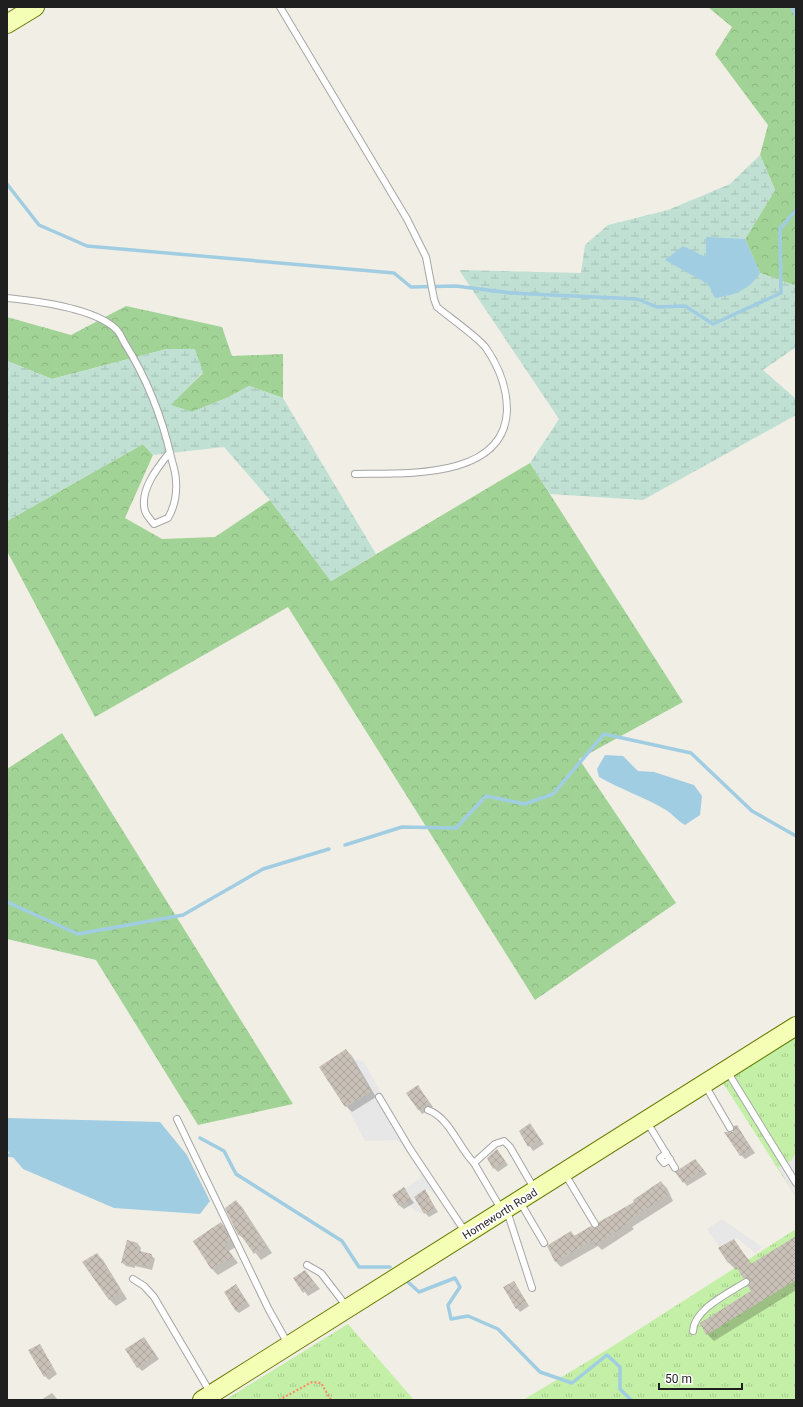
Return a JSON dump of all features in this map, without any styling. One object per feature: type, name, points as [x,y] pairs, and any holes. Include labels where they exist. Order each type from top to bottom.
[{"type":"street","points":[[7,24],[35,7]]},
{"type":"street","name":"Homeworth Road","points":[[207,1397],[796,1026]]},
{"type":"lane","points":[[280,7],[408,219],[426,257],[432,281],[434,299],[437,307],[485,347],[500,372],[507,393],[506,418],[501,435],[493,445],[474,460],[460,465],[419,472],[355,474]]},
{"type":"lane","points":[[7,298],[72,308],[97,318],[116,330],[139,365],[170,452],[176,479],[175,505],[168,518],[154,524],[145,512],[145,495],[155,471],[170,452]]},
{"type":"lane","points":[[726,1070],[796,1183]]},
{"type":"lane","points":[[704,1084],[730,1128]]},
{"type":"lane","points":[[379,1097],[410,1149],[467,1234]]},
{"type":"lane","points":[[428,1110],[435,1113],[446,1124],[466,1156],[474,1163],[509,1208],[544,1243]]},
{"type":"lane","points":[[177,1119],[268,1308],[289,1345]]},
{"type":"lane","points":[[646,1121],[675,1168]]},
{"type":"lane","points":[[474,1163],[496,1144],[504,1142],[510,1147],[536,1191]]},
{"type":"lane","points":[[564,1173],[595,1224]]},
{"type":"lane","points":[[509,1208],[532,1288]]},
{"type":"lane","points":[[308,1265],[321,1273],[348,1308]]},
{"type":"lane","points":[[133,1279],[144,1286],[154,1297],[207,1397]]},
{"type":"lane","points":[[693,1331],[696,1319],[703,1312],[746,1282]]},
{"type":"path","points":[[279,1400],[312,1382],[321,1383],[331,1400]]},
{"type":"green space","points":[[708,7],[796,7],[796,286],[760,273],[745,239],[775,190],[760,155],[768,125],[715,54],[732,27]]},
{"type":"green space","points":[[760,155],[775,190],[745,239],[760,273],[796,286],[796,347],[763,370],[796,399],[796,415],[643,500],[550,494],[530,463],[559,419],[459,270],[581,273],[585,245],[608,225],[668,210],[730,184]]},
{"type":"green space","points":[[126,306],[222,327],[232,356],[283,354],[283,398],[249,386],[229,397],[192,412],[170,405],[203,373],[167,349],[52,379],[7,361],[7,317],[71,335]]},
{"type":"green space","points":[[167,349],[195,349],[203,372],[171,405],[192,412],[229,397],[249,386],[283,398],[376,554],[331,581],[270,500],[224,447],[153,455],[143,444],[7,521],[7,361],[52,379]]},
{"type":"green space","points":[[143,444],[153,455],[125,518],[162,539],[215,537],[270,500],[331,581],[530,463],[683,702],[579,759],[676,903],[535,1000],[288,607],[95,717],[7,551],[7,521]]},
{"type":"green space","points":[[62,733],[293,1104],[198,1125],[96,960],[7,939],[7,769]]},
{"type":"green space","points":[[796,1037],[796,1197],[723,1083]]},
{"type":"green space","points":[[796,1229],[796,1400],[523,1400],[605,1351]]},
{"type":"green space","points":[[348,1324],[414,1400],[225,1400]]},
{"type":"shaded area","points":[[352,1059],[363,1061],[409,1141],[454,1211],[462,1219],[473,1223],[454,1235],[454,1226],[450,1216],[433,1192],[426,1189],[413,1198],[423,1214],[415,1211],[409,1205],[407,1202],[411,1199],[405,1189],[421,1177],[420,1172],[401,1143],[396,1140],[365,1141],[347,1107],[371,1092]]},
{"type":"shaded area","points":[[796,1152],[796,1198],[778,1167],[791,1161]]},
{"type":"shaded area","points":[[722,1219],[762,1247],[755,1253],[737,1238],[720,1248],[707,1229]]},
{"type":"water","points":[[706,237],[745,239],[760,273],[756,279],[741,291],[715,298],[708,284],[665,260],[683,246],[706,257]]},
{"type":"water","points":[[605,755],[623,756],[638,771],[654,772],[694,785],[702,796],[700,815],[685,825],[658,805],[599,777],[597,769]]},
{"type":"water","points":[[7,1118],[160,1122],[187,1155],[210,1201],[200,1214],[114,1208],[23,1169],[7,1150]]},
{"type":"building","points":[[346,1049],[371,1091],[345,1107],[319,1067]]},
{"type":"building","points":[[418,1085],[429,1103],[418,1110],[406,1093]]},
{"type":"building","points":[[530,1123],[541,1140],[528,1147],[519,1131]]},
{"type":"building","points":[[737,1125],[751,1149],[740,1156],[724,1132],[733,1132],[734,1126]]},
{"type":"building","points":[[497,1149],[505,1161],[493,1169],[487,1158]]},
{"type":"building","points":[[695,1159],[704,1170],[683,1183],[675,1172]]},
{"type":"building","points":[[661,1181],[668,1195],[627,1221],[629,1223],[596,1245],[593,1240],[555,1262],[547,1246],[548,1245],[571,1231],[574,1236],[591,1226],[597,1228],[599,1222],[634,1202],[633,1200]]},
{"type":"building","points":[[404,1187],[411,1199],[399,1206],[392,1195]]},
{"type":"building","points":[[425,1189],[435,1208],[424,1214],[414,1197]]},
{"type":"building","points":[[236,1200],[266,1247],[254,1254],[240,1234],[238,1235],[225,1208]]},
{"type":"building","points":[[221,1222],[230,1240],[224,1245],[233,1257],[211,1269],[193,1241]]},
{"type":"building","points":[[796,1236],[796,1280],[706,1335],[700,1323],[751,1291],[748,1286],[750,1279],[743,1278],[733,1261],[728,1263],[718,1248],[734,1239],[751,1264]]},
{"type":"building","points":[[127,1240],[138,1243],[136,1250],[152,1254],[148,1267],[132,1263],[131,1265],[121,1263]]},
{"type":"building","points":[[97,1253],[122,1292],[109,1300],[82,1262]]},
{"type":"building","points":[[305,1270],[316,1285],[303,1293],[293,1278]]},
{"type":"building","points":[[514,1281],[526,1302],[516,1309],[503,1287]]},
{"type":"building","points":[[236,1284],[247,1302],[235,1310],[224,1292]]},
{"type":"building","points":[[144,1337],[156,1355],[137,1368],[125,1349]]},
{"type":"building","points":[[40,1344],[54,1369],[44,1377],[28,1350]]},
{"type":"waterway","points":[[792,7],[796,15]]},
{"type":"waterway","points":[[7,184],[39,225],[87,246],[394,273],[411,287],[456,286],[511,293],[637,299],[657,307],[685,306],[713,324],[781,293],[780,229],[796,210]]},
{"type":"waterway","points":[[345,845],[402,827],[456,828],[486,796],[525,804],[553,794],[604,734],[691,753],[752,811],[796,836]]},
{"type":"waterway","points":[[7,902],[78,934],[183,915],[263,869],[329,849]]},
{"type":"waterway","points":[[200,1138],[224,1151],[236,1174],[342,1241],[359,1267],[390,1267]]},
{"type":"waterway","points":[[7,1155],[16,1156]]},
{"type":"waterway","points":[[408,1282],[419,1292],[455,1278],[460,1287],[448,1305],[451,1319],[468,1316],[498,1329],[540,1372],[572,1383],[607,1355],[620,1367],[620,1389],[631,1400]]}]
